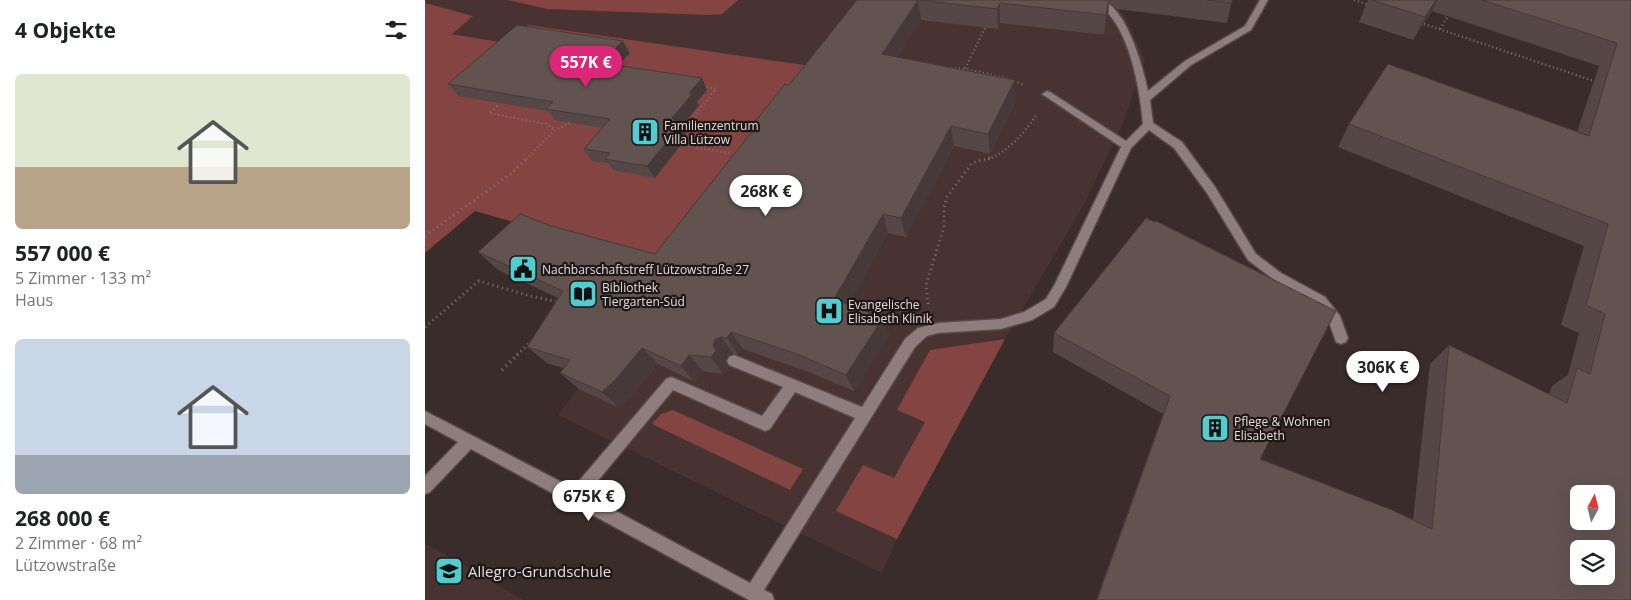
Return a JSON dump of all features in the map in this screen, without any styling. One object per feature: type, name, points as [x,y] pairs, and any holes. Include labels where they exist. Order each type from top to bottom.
[{"type":"street","points":[[425,417],[760,597],[865,416],[910,343],[923,332],[937,328],[1001,324],[1028,316],[1050,303],[1060,287],[1127,146],[1148,125],[1146,98],[1133,55],[1115,15],[1108,7],[1097,0]]},
{"type":"street","points":[[1146,98],[1188,63],[1248,28],[1264,0]]},
{"type":"street","points":[[1047,94],[1127,146]]},
{"type":"street","points":[[1148,125],[1178,145],[1211,190],[1252,257],[1277,276],[1321,301],[1335,320],[1341,338]]},
{"type":"street","points":[[734,361],[865,416]]},
{"type":"street","points":[[575,497],[674,379],[765,424],[792,385]]},
{"type":"street","points":[[425,487],[469,441]]},
{"type":"path","points":[[1354,0],[1371,6]]},
{"type":"path","points":[[1440,29],[1448,16]]},
{"type":"path","points":[[1424,24],[1601,83]]},
{"type":"path","points":[[965,69],[985,28]]},
{"type":"path","points":[[937,328],[925,296],[925,283],[943,234],[945,200],[970,164],[979,159],[991,158],[1000,154],[1035,117],[1047,94],[1006,78],[965,69],[948,68]]},
{"type":"path","points":[[679,135],[715,89],[698,86]]},
{"type":"path","points":[[497,106],[489,113],[546,124],[555,130]]},
{"type":"path","points":[[425,236],[512,173],[555,130],[580,118]]},
{"type":"path","points":[[673,143],[729,153]]},
{"type":"path","points":[[425,327],[479,281],[493,283],[530,296],[562,302]]},
{"type":"path","points":[[502,370],[536,337]]},
{"type":"shaded area","name":"Evangelische Elisabeth Klinik","points":[[425,0],[1105,0],[1125,15],[1145,61],[1123,123],[1086,201],[1005,339],[897,539],[882,573],[558,415],[752,163],[507,43],[451,33],[472,17],[425,3]]},
{"type":"shaded area","points":[[508,0],[738,0],[722,14],[708,15],[547,9]]},
{"type":"shaded area","points":[[425,3],[473,16],[452,34],[506,43],[528,25],[825,68],[672,267],[475,211],[425,253]]},
{"type":"shaded area","points":[[1005,339],[897,539],[836,511],[863,465],[894,478],[925,422],[897,410],[930,350]]},
{"type":"shaded area","points":[[673,410],[803,469],[790,490],[652,424],[661,414]]},
{"type":"shaded area","name":"Allegro-Grundschule","points":[[425,543],[523,600],[425,600]]},
{"type":"building","points":[[857,0],[918,0],[882,54],[1015,80],[988,134],[951,126],[901,218],[883,214],[834,299],[883,318],[846,375],[797,354],[731,332],[727,338],[721,337],[715,340],[713,345],[716,351],[711,357],[689,355],[681,366],[642,348],[616,379],[602,392],[560,373],[570,360],[527,347],[563,291],[478,252],[520,214],[551,226],[655,254],[758,124],[754,123],[785,84],[789,85]]},
{"type":"building","points":[[920,0],[1109,0],[1106,15],[1000,3],[997,9]]},
{"type":"building","points":[[1207,0],[1232,0],[1232,3]]},
{"type":"building","points":[[1372,0],[1436,0],[1425,17]]},
{"type":"building","points":[[1482,0],[1631,0],[1631,600],[1097,600],[1170,396],[1054,333],[1146,218],[1156,221],[1336,311],[1260,459],[1392,510],[1432,529],[1449,345],[1567,403],[1577,368],[1590,374],[1605,314],[1586,305],[1608,224],[1349,124],[1388,64],[1589,136],[1617,43]]},
{"type":"building","points":[[517,25],[623,41],[601,63],[702,78],[689,93],[693,93],[672,118],[681,125],[647,166],[605,159],[610,153],[584,149],[610,119],[546,109],[553,102],[448,84]]},
{"type":"place","name":"Familienzentrum Villa Lützow","points":[[645,132]]},
{"type":"place","name":"Nachbarschaftstreff Lützowstraße 27","points":[[523,269]]},
{"type":"place","name":"Bibliothek Tiergarten-Süd","points":[[583,294]]},
{"type":"place","name":"Evangelische Elisabeth Klinik","points":[[829,311]]},
{"type":"place","name":"Pflege & Wohnen Elisabeth","points":[[1215,428]]},
{"type":"place","name":"Allegro-Grundschule","points":[[449,571]]}]
